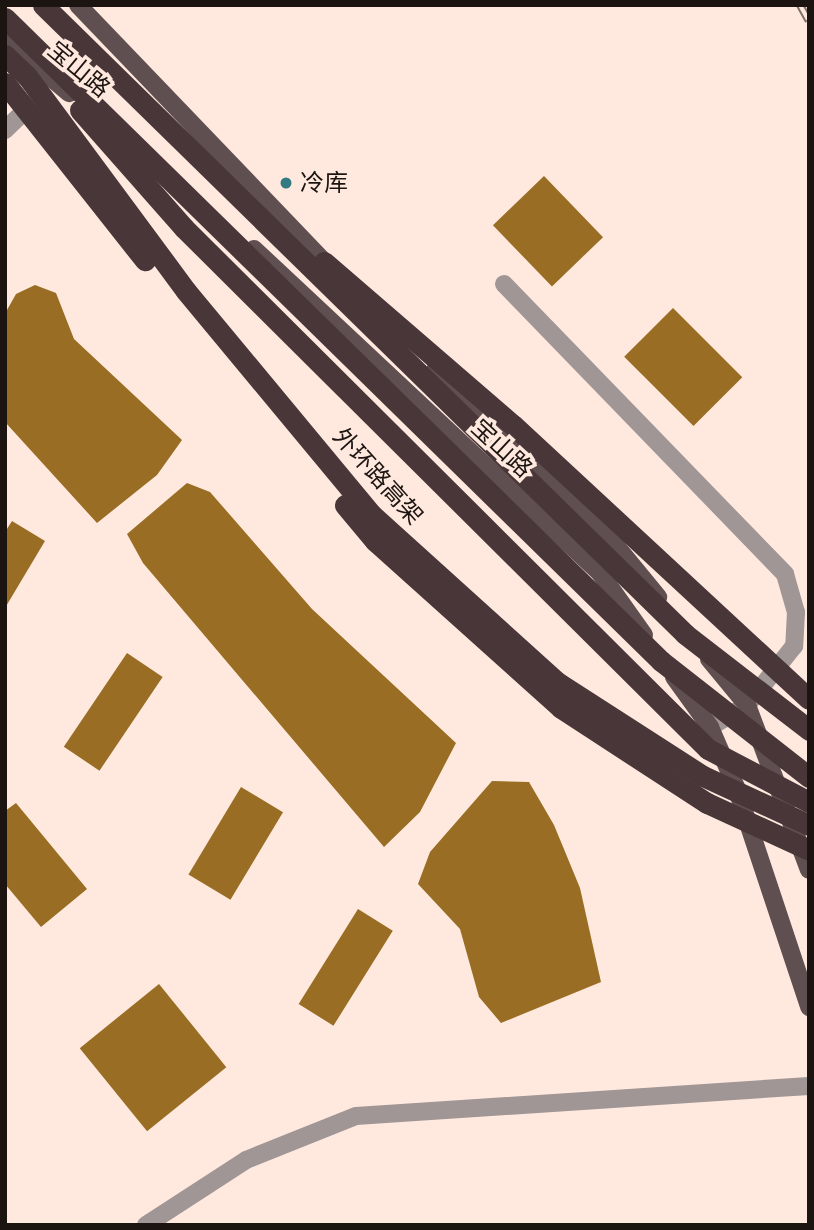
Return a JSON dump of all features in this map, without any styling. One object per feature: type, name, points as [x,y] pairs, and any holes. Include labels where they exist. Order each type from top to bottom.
[{"type":"highway","points":[[43,5],[685,634],[809,730]]},
{"type":"highway","points":[[5,18],[660,661],[809,777]]},
{"type":"highway","name":"外环路高架","points":[[5,55],[27,76],[186,291],[371,514],[557,681],[703,776],[809,825]]},
{"type":"highway","points":[[56,82],[184,228],[708,748],[809,802]]},
{"type":"highway","name":"外环路高架","points":[[5,83],[190,318],[375,541],[561,708],[707,803],[809,850]]},
{"type":"highway","points":[[322,260],[513,425],[809,699]]},
{"type":"main road","name":"宝山路","points":[[78,5],[322,260],[617,547],[747,705],[809,870]]},
{"type":"main road","name":"宝山路","points":[[5,39],[276,268],[600,573],[710,727],[736,787],[809,1007]]},
{"type":"street","points":[[5,130],[56,82]]},
{"type":"street","points":[[504,284],[785,574],[796,612],[794,646],[747,705],[710,727]]},
{"type":"street","points":[[146,1225],[246,1160],[356,1116],[809,1086]]},
{"type":"building","points":[[544,176],[603,237],[552,286],[493,225]]},
{"type":"building","points":[[35,285],[56,293],[74,339],[182,440],[157,475],[97,523],[5,422],[7,310],[16,294]]},
{"type":"building","points":[[673,308],[742,377],[694,426],[624,357]]},
{"type":"building","points":[[187,483],[210,492],[312,609],[456,743],[420,812],[384,847],[143,563],[127,534]]},
{"type":"building","points":[[12,521],[45,541],[5,608],[5,532]]},
{"type":"building","points":[[127,653],[163,677],[99,771],[64,747]]},
{"type":"building","points":[[492,781],[529,782],[554,825],[580,888],[601,982],[501,1023],[479,997],[460,929],[418,884],[430,852]]},
{"type":"building","points":[[241,787],[283,812],[230,900],[188,874]]},
{"type":"building","points":[[16,803],[87,889],[41,927],[5,884],[5,811]]},
{"type":"building","points":[[358,909],[393,931],[333,1026],[299,1004]]},
{"type":"building","points":[[159,984],[226,1067],[147,1131],[80,1048]]},
{"type":"railway","points":[[800,5],[809,21]]},
{"type":"place","name":"冷库","points":[[286,183]]}]
